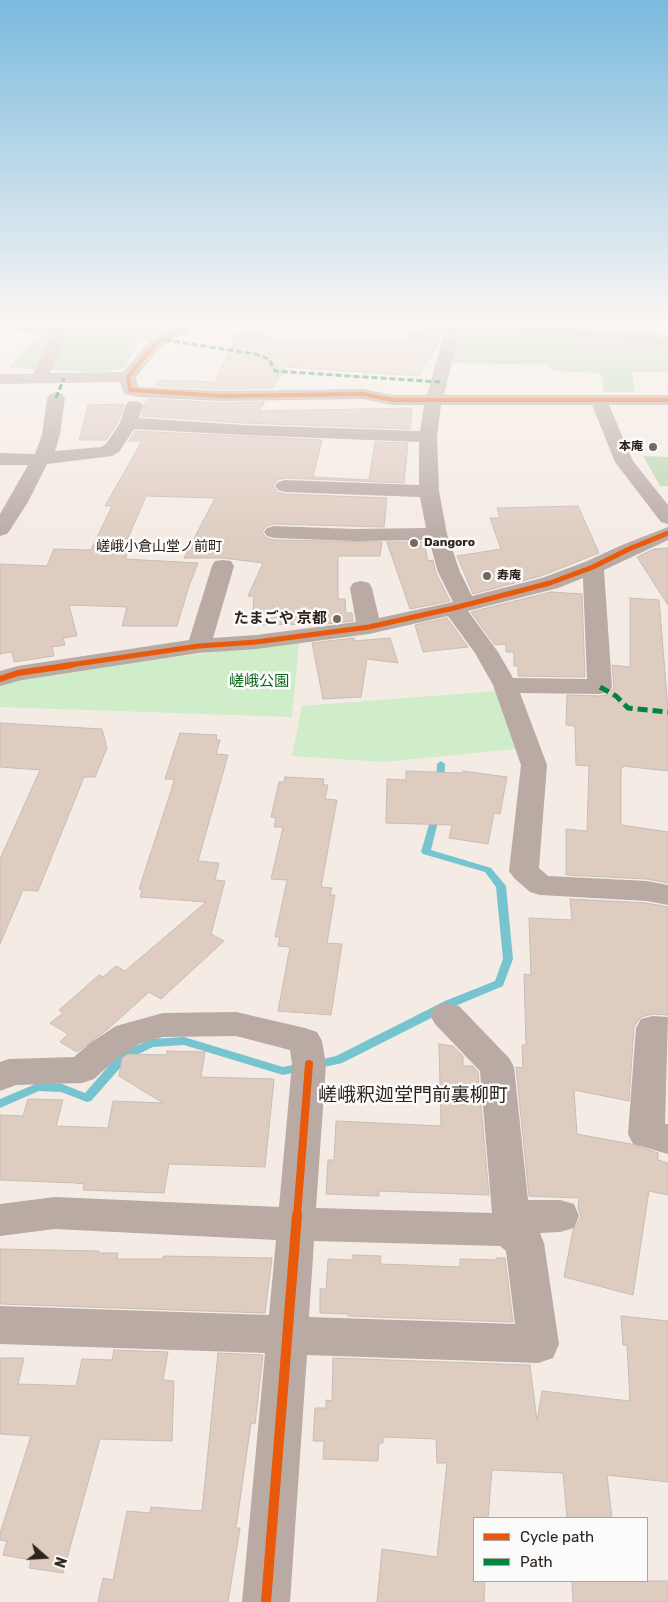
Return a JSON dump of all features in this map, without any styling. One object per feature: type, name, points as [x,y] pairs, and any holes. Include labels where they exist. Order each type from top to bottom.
[{"type":"street","points":[[0,459],[40,460],[60,456],[105,452],[113,448],[128,423],[138,395]]},
{"type":"street","points":[[216,395],[321,395]]},
{"type":"street","points":[[368,395],[393,400],[668,400]]},
{"type":"street","points":[[437,395],[431,410],[428,437],[429,491],[437,534],[460,606],[505,685],[534,765],[524,871],[540,885],[646,891],[668,895]]},
{"type":"street","points":[[0,530],[46,452],[56,398]]},
{"type":"street","points":[[598,400],[624,462],[668,518]]},
{"type":"street","points":[[128,423],[243,430],[428,437]]},
{"type":"street","points":[[285,486],[429,491]]},
{"type":"street","points":[[274,532],[354,535],[437,534]]},
{"type":"street","points":[[0,679],[18,673],[199,646],[256,642],[369,627],[542,585],[594,567],[629,549],[668,533]]},
{"type":"street","points":[[199,646],[224,566]]},
{"type":"street","points":[[505,685],[600,687],[594,567]]},
{"type":"street","points":[[361,588],[369,627]]},
{"type":"street","points":[[0,1325],[538,1344],[525,1243],[510,1224],[496,1067],[447,1015]]},
{"type":"street","points":[[0,1078],[9,1072],[82,1070],[102,1052],[128,1035],[163,1025],[236,1024],[305,1041],[309,1064],[266,1602]]},
{"type":"street","points":[[668,1030],[653,1028],[646,1134],[668,1139]]},
{"type":"street","points":[[0,1220],[55,1213],[296,1224],[510,1224],[560,1216]]},
{"type":"green space","points":[[643,456],[668,457],[668,486],[660,486]]},
{"type":"green space","name":"嵯峨公園","points":[[299,642],[292,717],[0,707],[0,685],[19,676]]},
{"type":"green space","points":[[497,691],[516,749],[384,762],[292,756],[302,706]]},
{"type":"building","points":[[148,399],[222,403],[265,402],[259,411],[412,408],[410,429],[243,423],[142,416],[144,404]]},
{"type":"building","points":[[124,404],[118,422],[106,440],[79,440],[88,405]]},
{"type":"building","points":[[135,431],[322,440],[313,477],[369,480],[375,442],[408,443],[404,483],[285,478],[277,480],[273,486],[277,492],[285,494],[387,498],[384,527],[274,524],[266,526],[262,532],[266,538],[274,540],[382,542],[380,556],[338,556],[338,599],[345,599],[346,613],[352,613],[353,621],[308,626],[308,624],[252,625],[254,596],[248,596],[263,563],[223,558],[184,558],[215,498],[146,496],[128,538],[134,538],[125,559],[198,563],[177,626],[122,626],[127,607],[69,605],[77,636],[63,638],[65,645],[52,647],[54,656],[14,662],[12,652],[0,654],[0,564],[47,566],[54,549],[91,550],[112,506],[105,506],[142,441],[129,441]]},
{"type":"building","points":[[578,506],[599,553],[541,576],[473,594],[457,556],[501,549],[490,518],[500,518],[497,508]]},
{"type":"building","points":[[387,542],[424,542],[428,561],[433,560],[436,573],[450,601],[410,609]]},
{"type":"building","points":[[668,548],[668,605],[637,557],[654,549]]},
{"type":"building","points":[[551,592],[582,594],[585,677],[518,676],[518,666],[514,666],[514,652],[506,652],[506,644],[495,645],[471,612]]},
{"type":"building","points":[[630,598],[659,600],[668,709],[668,771],[623,766],[621,768],[621,825],[668,832],[668,883],[647,879],[566,875],[566,829],[587,831],[589,766],[576,765],[575,726],[566,725],[567,695],[600,696],[609,694],[614,687],[612,665],[630,667]]},
{"type":"building","points":[[447,618],[468,647],[423,652],[415,625]]},
{"type":"building","points":[[354,638],[354,641],[390,638],[398,663],[367,659],[361,697],[323,699],[312,643]]},
{"type":"building","points":[[0,723],[102,729],[107,748],[95,777],[84,777],[38,891],[23,890],[0,944],[0,859],[40,770],[0,767]]},
{"type":"building","points":[[180,733],[217,735],[216,740],[220,740],[216,754],[228,755],[198,861],[219,863],[215,880],[225,881],[211,934],[224,941],[161,999],[149,992],[108,1029],[77,1052],[60,1042],[68,1034],[50,1023],[63,1013],[59,1010],[99,975],[103,977],[116,966],[125,971],[206,902],[140,897],[142,890],[139,889],[172,788],[174,779],[165,779]]},
{"type":"building","points":[[406,771],[462,773],[463,771],[507,777],[500,814],[494,813],[488,844],[449,838],[452,825],[386,823],[387,779],[406,780]]},
{"type":"building","points":[[285,777],[324,779],[323,785],[328,785],[325,799],[337,800],[321,887],[332,888],[330,895],[335,895],[327,943],[342,944],[331,1015],[278,1011],[290,947],[278,946],[280,937],[275,937],[287,880],[271,879],[283,827],[274,827],[276,818],[271,817],[279,782],[284,782]]},
{"type":"building","points":[[570,899],[647,903],[668,907],[668,1015],[653,1014],[641,1017],[634,1027],[629,1101],[574,1090],[577,1134],[631,1144],[658,1153],[658,1160],[668,1163],[668,1195],[649,1191],[633,1295],[564,1277],[573,1230],[581,1217],[578,1208],[579,1198],[529,1196],[516,1067],[523,1068],[522,1045],[526,1045],[524,974],[531,975],[529,918],[572,920]]},
{"type":"building","points":[[439,1044],[453,1046],[463,1056],[463,1066],[473,1066],[478,1072],[489,1195],[379,1191],[379,1196],[326,1194],[328,1160],[334,1160],[336,1121],[441,1126]]},
{"type":"building","points":[[167,1051],[205,1052],[201,1077],[274,1079],[265,1167],[169,1164],[164,1193],[83,1190],[84,1184],[76,1183],[0,1180],[0,1115],[23,1116],[28,1099],[63,1100],[56,1126],[108,1128],[113,1101],[163,1103],[119,1076],[122,1058],[128,1054],[167,1055]]},
{"type":"building","points":[[0,1249],[99,1251],[98,1253],[118,1253],[117,1259],[163,1259],[163,1256],[272,1258],[265,1313],[0,1304]]},
{"type":"building","points":[[353,1255],[381,1256],[380,1264],[460,1267],[460,1259],[497,1260],[496,1258],[505,1258],[513,1322],[348,1316],[348,1314],[320,1313],[320,1289],[326,1289],[328,1259],[353,1260]]},
{"type":"building","points":[[621,1316],[668,1321],[668,1482],[607,1475],[612,1517],[567,1517],[563,1473],[492,1470],[488,1517],[473,1517],[473,1582],[485,1582],[484,1602],[377,1602],[382,1549],[437,1557],[447,1463],[437,1463],[436,1439],[383,1437],[383,1443],[379,1443],[378,1461],[323,1459],[324,1441],[313,1441],[315,1408],[326,1408],[326,1400],[332,1401],[333,1358],[530,1365],[537,1421],[542,1391],[630,1401],[627,1345],[623,1345]]},
{"type":"building","points":[[114,1350],[168,1352],[163,1380],[174,1381],[172,1441],[100,1439],[63,1573],[29,1568],[31,1560],[3,1555],[7,1541],[0,1540],[0,1533],[31,1436],[0,1434],[0,1358],[24,1358],[18,1384],[76,1386],[82,1359],[112,1360]]},
{"type":"building","points":[[218,1353],[263,1355],[255,1424],[251,1423],[236,1528],[240,1528],[228,1602],[98,1602],[103,1578],[113,1580],[127,1511],[150,1513],[151,1507],[202,1511]]},
{"type":"building","points":[[668,1581],[668,1602],[573,1602],[572,1582]]},
{"type":"waterway","points":[[440,783],[441,764]]},
{"type":"waterway","points":[[315,1065],[338,1060],[449,1004],[499,983],[508,959],[501,886],[488,870],[426,852],[436,814]]},
{"type":"waterway","points":[[0,1104],[38,1087],[62,1088],[87,1098],[124,1056],[152,1043],[184,1041],[283,1071],[302,1067]]},
{"type":"marked path","points":[[600,687],[616,696],[628,708],[668,712]]},
{"type":"cycle path","points":[[196,395],[309,395]]},
{"type":"cycle path","points":[[367,395],[393,400],[668,400]]},
{"type":"cycle path","points":[[0,679],[18,673],[199,646],[256,642],[369,627],[454,608],[550,583],[593,567],[629,549],[668,533]]},
{"type":"cycle path","points":[[266,1602],[309,1064]]},
{"type":"place","name":"本庵","points":[[653,447]]},
{"type":"place","name":"Dangoro","points":[[414,543]]},
{"type":"place","name":"寿庵","points":[[487,576]]},
{"type":"place","name":"たまごや 京都","points":[[337,619]]},
{"type":"district","name":"嵯峨小倉山堂ノ前町","points":[[159,547]]},
{"type":"district","name":"嵯峨釈迦堂門前裏柳町","points":[[413,1096]]}]
